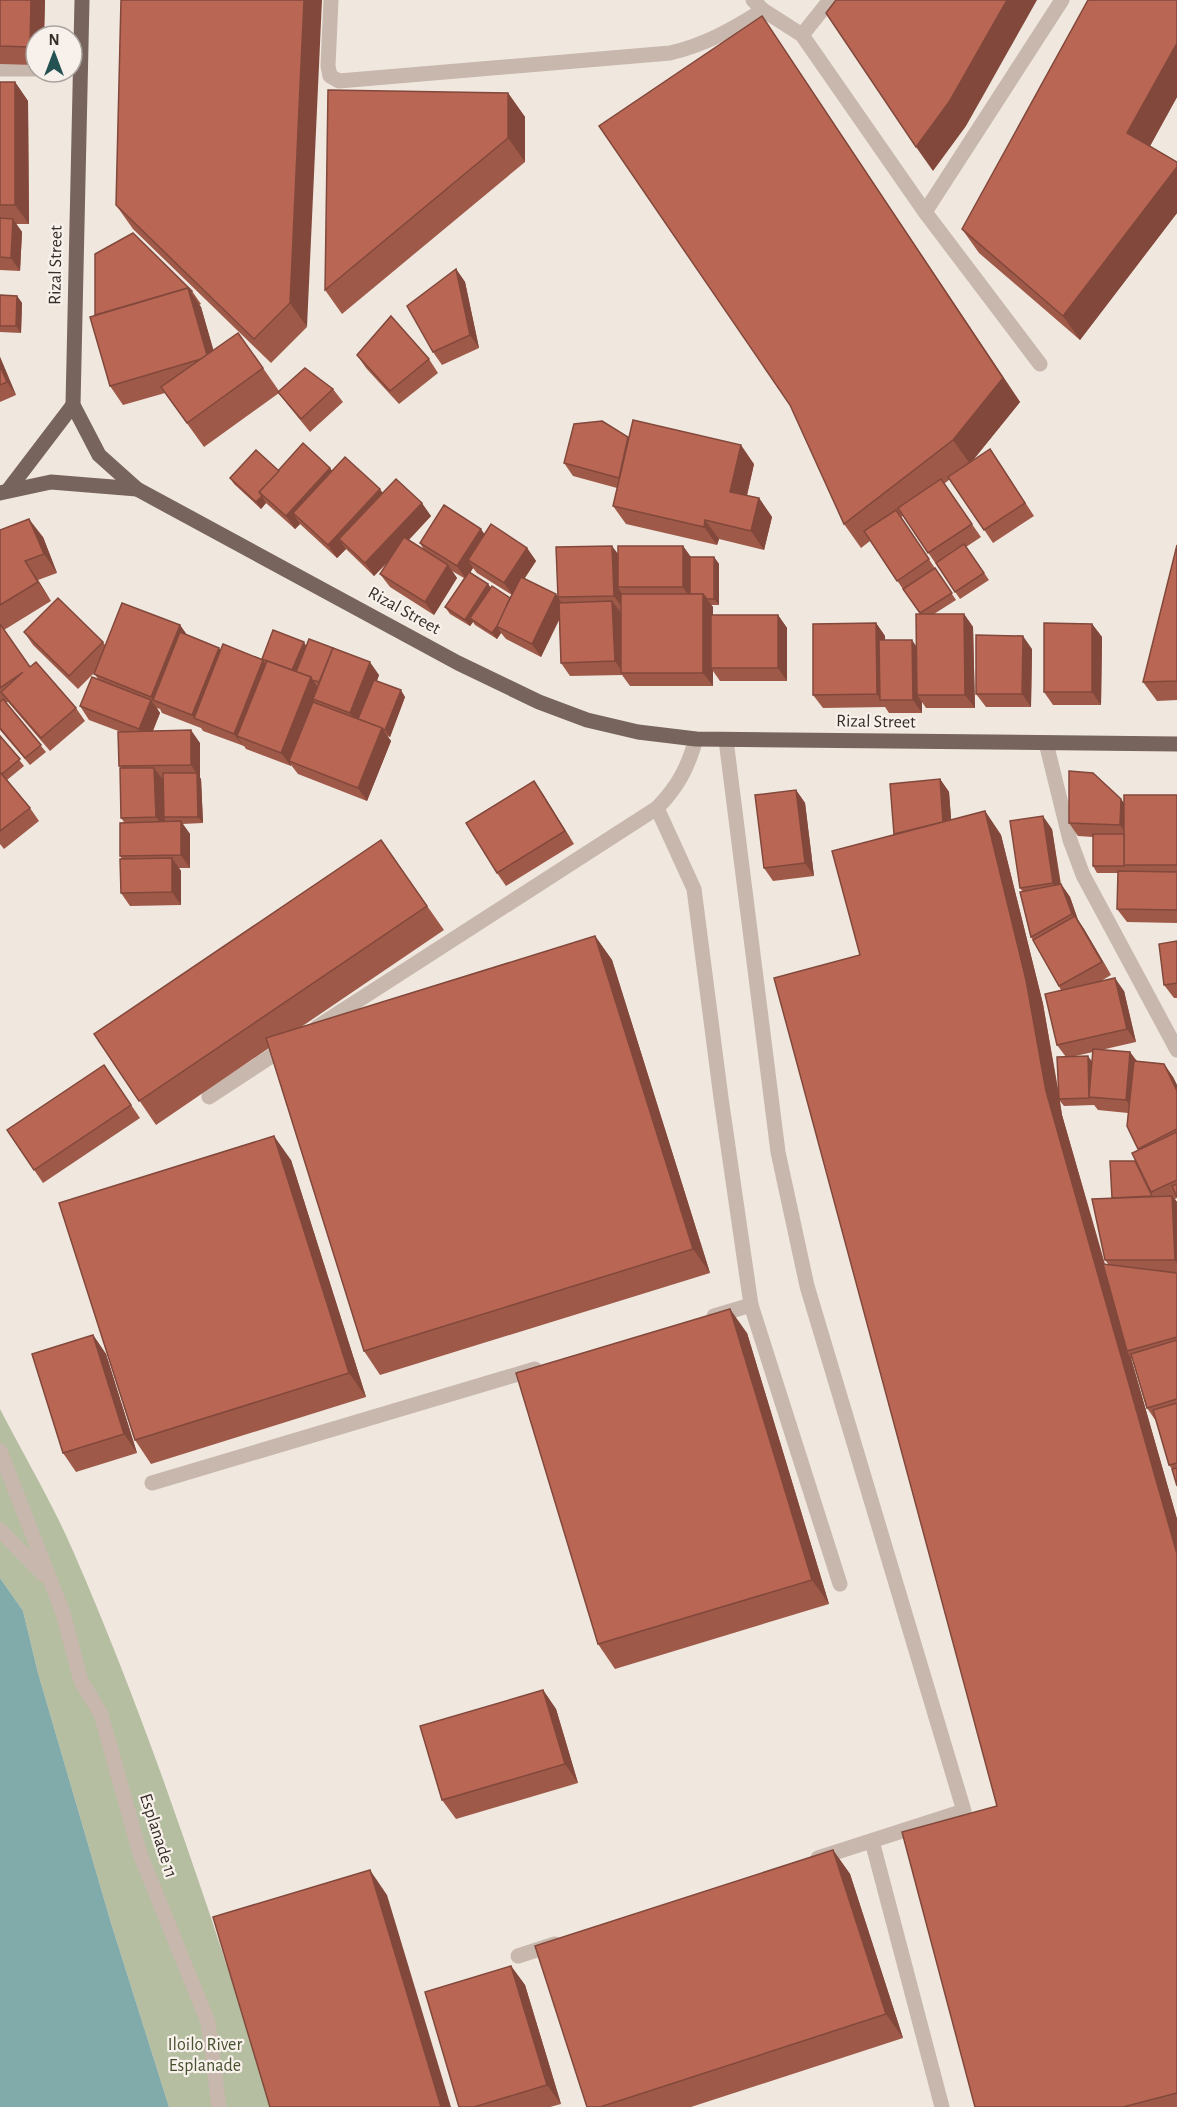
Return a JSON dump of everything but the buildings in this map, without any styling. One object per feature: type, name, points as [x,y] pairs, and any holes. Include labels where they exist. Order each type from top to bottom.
[{"type":"main road","name":"Rizal Street","points":[[80,24],[82,0]]},
{"type":"main road","name":"Rizal Street","points":[[75,84],[73,405],[99,455],[137,489],[458,663],[539,702],[587,720],[628,729],[696,739],[1177,744]]},
{"type":"main road","points":[[5,491],[73,405]]},
{"type":"main road","points":[[5,491],[51,482],[137,489]]},
{"type":"street","points":[[331,0],[328,66],[330,76],[339,81],[670,53],[703,44],[758,5],[802,35],[925,212],[1040,364]]},
{"type":"street","points":[[802,35],[830,0]]},
{"type":"street","points":[[925,212],[1062,0]]},
{"type":"street","points":[[0,69],[24,69]]},
{"type":"street","points":[[209,1097],[657,808],[673,792],[687,770],[696,739]]},
{"type":"street","points":[[726,740],[778,1152],[807,1286],[964,1811],[804,1863]]},
{"type":"street","points":[[1046,743],[1070,840],[1083,875],[1177,1050]]},
{"type":"street","points":[[657,808],[694,889],[720,1098],[751,1305],[840,1584]]},
{"type":"street","points":[[694,1322],[751,1305]]},
{"type":"street","points":[[152,1483],[548,1365]]},
{"type":"street","name":"Esplanade 11","points":[[0,1451],[48,1580],[63,1613],[81,1681],[101,1714],[140,1854],[208,2022],[219,2107]]},
{"type":"street","name":"Esplanade 11","points":[[0,1530],[48,1580]]},
{"type":"street","points":[[872,1841],[942,2107]]},
{"type":"street","points":[[518,1956],[575,1937]]},
{"type":"green space","name":"Iloilo River Esplanade","points":[[0,1409],[65,1533],[129,1688],[180,1826],[273,2107],[169,2107],[111,1923],[38,1673],[23,1611],[0,1578]]},
{"type":"water","points":[[0,1578],[23,1611],[38,1673],[111,1923],[169,2107],[0,2107]]}]
